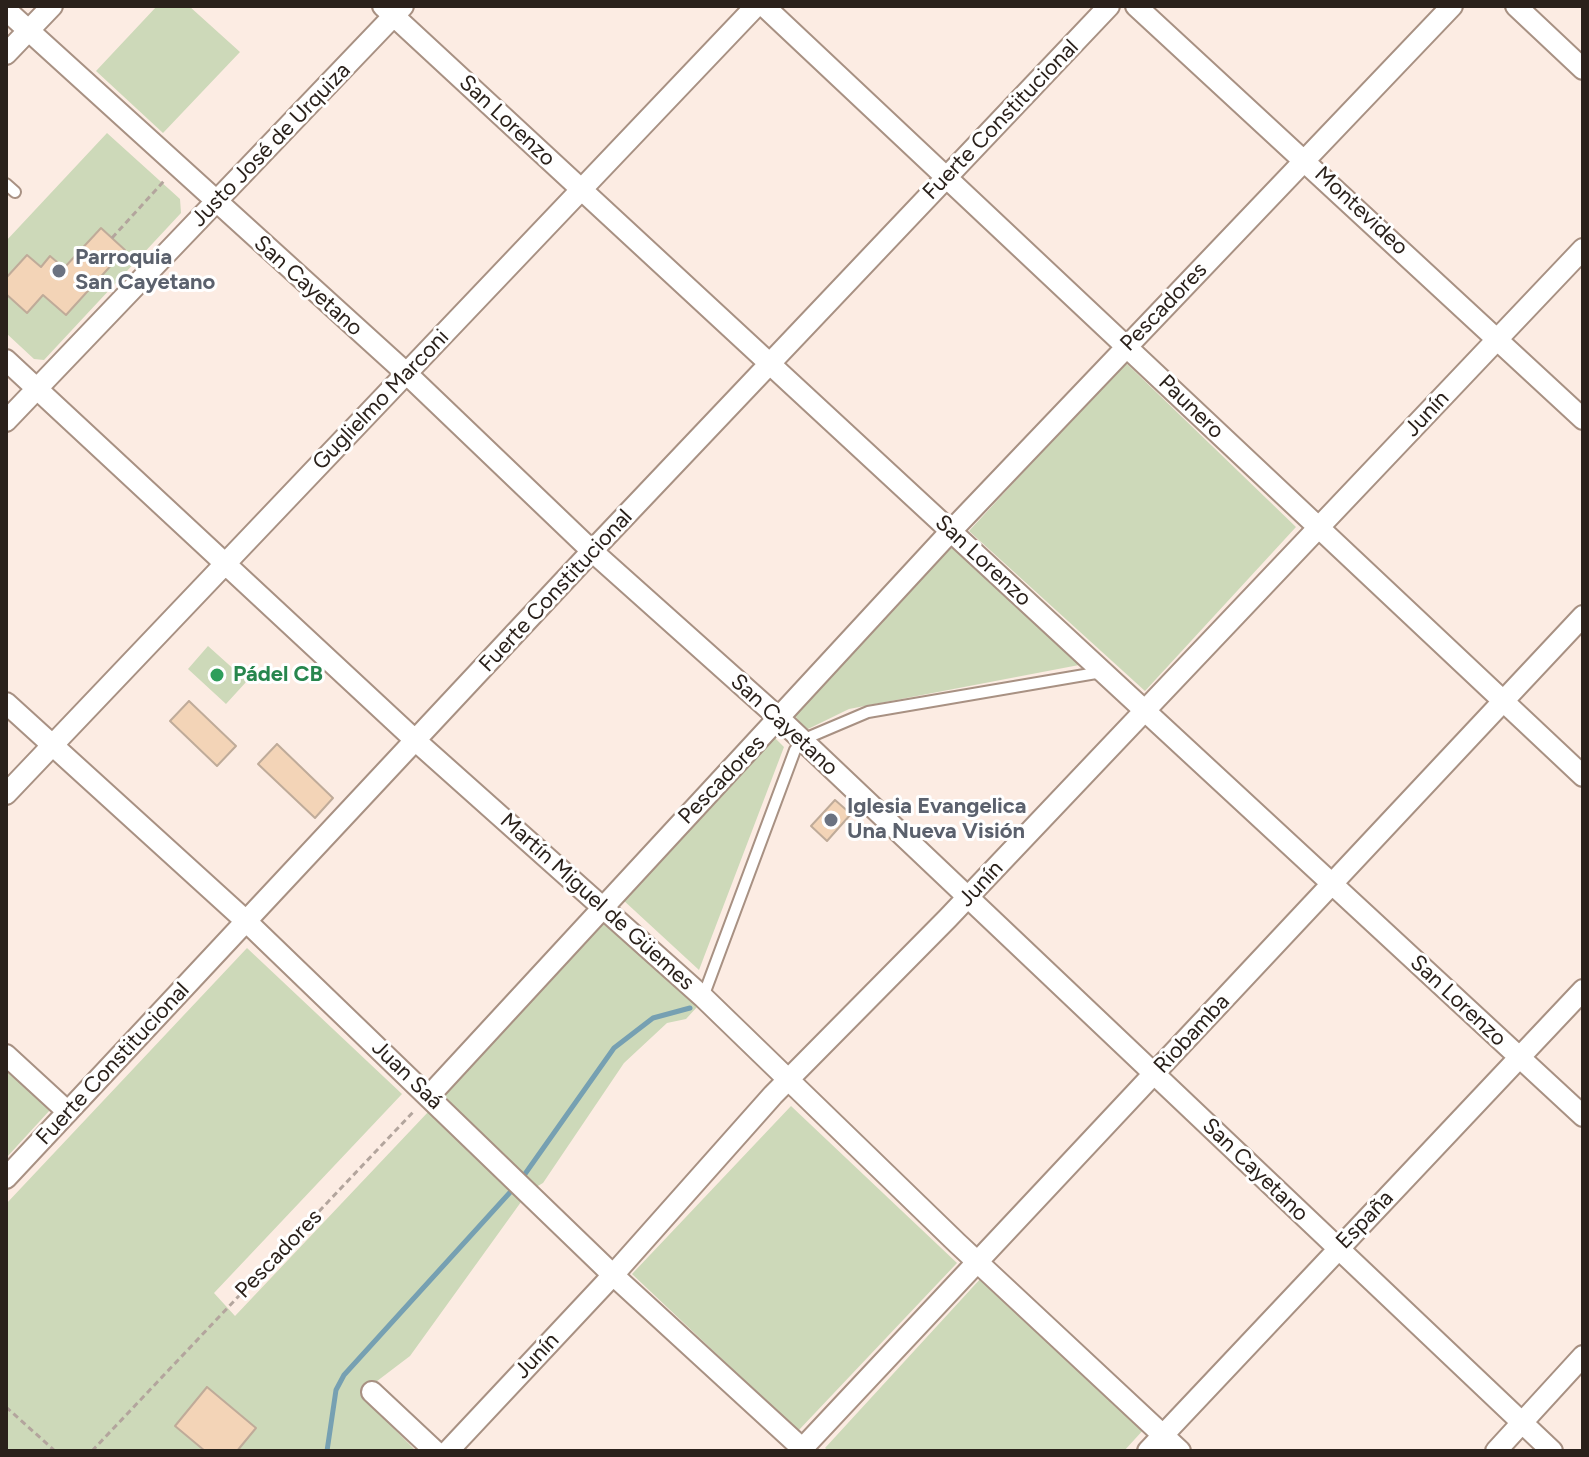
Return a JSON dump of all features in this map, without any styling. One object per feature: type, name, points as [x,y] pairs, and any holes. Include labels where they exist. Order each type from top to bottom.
[{"type":"street","points":[[6,54],[52,6]]},
{"type":"street","name":"Guglielmo Marconi","points":[[6,794],[756,6]]},
{"type":"street","name":"Paunero","points":[[764,6],[1583,776]]},
{"type":"street","name":"Fuerte Constitucional","points":[[6,1178],[767,364],[1109,6]]},
{"type":"street","name":"Montevideo","points":[[1136,6],[1306,159],[1583,419]]},
{"type":"street","name":"Pescadores","points":[[429,1096],[600,907],[780,719],[951,531],[1452,6]]},
{"type":"street","points":[[1516,6],[1583,69]]},
{"type":"street","name":"San Lorenzo","points":[[393,9],[767,364],[1583,1116]]},
{"type":"street","name":"Justo José de Urquiza","points":[[6,421],[215,204],[393,9]]},
{"type":"street","name":"San Cayetano","points":[[6,10],[215,204],[406,373],[592,551],[780,719],[1552,1451]]},
{"type":"street","name":"Junín","points":[[448,1451],[789,1080],[968,897],[1583,249]]},
{"type":"street","name":"Martín Miguel de Güemes","points":[[6,360],[416,741],[703,997],[977,1262],[1180,1451]]},
{"type":"street","name":"Riobamba","points":[[803,1450],[1583,616]]},
{"type":"street","name":"Juan Saá","points":[[6,703],[247,922],[613,1275],[803,1450]]},
{"type":"street","name":"España","points":[[1148,1451],[1583,990]]},
{"type":"street","points":[[6,1055],[68,1112]]},
{"type":"street","points":[[1496,1451],[1583,1356]]},
{"type":"street","points":[[372,1392],[435,1451]]},
{"type":"lane","points":[[703,997],[795,750],[802,740],[868,712],[1102,672]]},
{"type":"path","points":[[112,238],[164,181]]},
{"type":"path","name":"Pescadores","points":[[92,1451],[429,1096]]},
{"type":"path","points":[[6,1407],[55,1451]]},
{"type":"green space","points":[[157,6],[189,6],[240,52],[163,133],[96,71]]},
{"type":"green space","points":[[107,133],[180,199],[181,213],[44,360],[34,359],[6,333],[6,294],[43,295],[124,249],[101,228],[64,268],[51,256],[41,267],[27,255],[8,276],[6,241]]},
{"type":"green space","points":[[1125,362],[1296,527],[1145,691],[969,531]]},
{"type":"green space","points":[[950,545],[1079,665],[849,709],[806,730],[795,716]]},
{"type":"green space","name":"Pádel CB","points":[[208,646],[247,681],[226,704],[188,669]]},
{"type":"green space","points":[[774,737],[784,747],[699,970],[622,899]]},
{"type":"green space","points":[[602,919],[697,1007],[686,1019],[667,1023],[624,1063],[543,1183],[536,1187],[440,1093]]},
{"type":"green space","points":[[247,948],[402,1094],[214,1293],[235,1316],[429,1111],[521,1202],[410,1356],[360,1394],[416,1451],[6,1451],[6,1204]]},
{"type":"green space","points":[[6,1070],[50,1110],[6,1158]]},
{"type":"green space","points":[[791,1106],[957,1263],[798,1431],[632,1274]]},
{"type":"green space","points":[[982,1277],[1145,1428],[1124,1451],[829,1451],[825,1448]]},
{"type":"building","name":"Parroquia San Cayetano","points":[[101,228],[125,250],[66,315],[43,295],[27,313],[6,294],[6,278],[27,255],[41,267],[50,256],[64,268]]},
{"type":"building","points":[[189,701],[236,746],[217,766],[170,721]]},
{"type":"building","points":[[277,744],[333,798],[315,818],[258,764]]},
{"type":"building","name":"Iglesia Evangelica Una Nueva Visión","points":[[835,800],[851,814],[827,841],[811,826]]},
{"type":"building","points":[[207,1387],[256,1428],[237,1451],[205,1451],[175,1426]]},
{"type":"waterway","points":[[520,1181],[614,1048],[653,1018],[690,1008]]},
{"type":"waterway","points":[[327,1451],[336,1390],[344,1375],[514,1188]]},
{"type":"place","name":"Parroquia San Cayetano","points":[[59,271]]},
{"type":"place","name":"Pádel CB","points":[[217,675]]},
{"type":"place","name":"Iglesia Evangelica Una Nueva Visión","points":[[831,820]]}]
